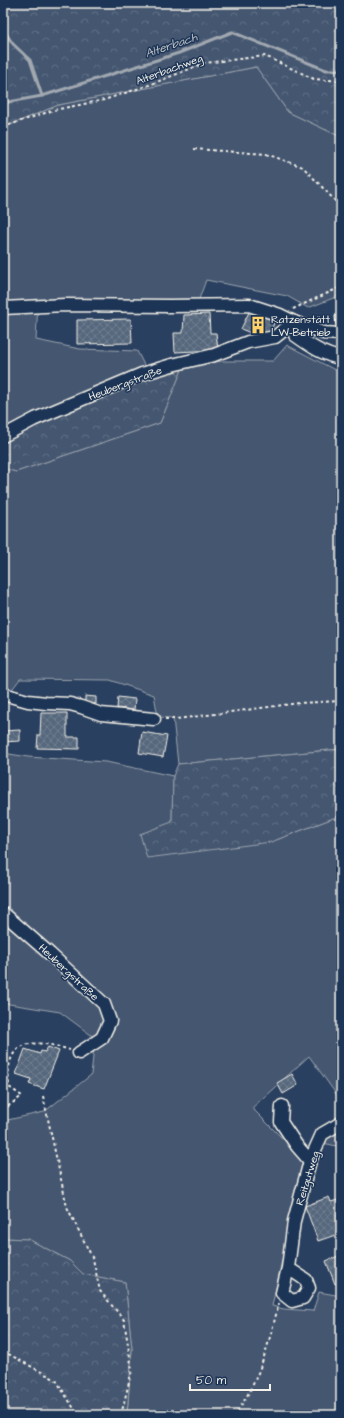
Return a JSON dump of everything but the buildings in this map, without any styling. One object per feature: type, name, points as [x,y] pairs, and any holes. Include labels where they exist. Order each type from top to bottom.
[{"type":"street","points":[[3,308],[65,305],[249,305],[280,315],[322,333],[341,334]]},
{"type":"street","points":[[294,322],[295,335],[308,345],[331,356],[341,358]]},
{"type":"street","name":"Heubergstraße","points":[[3,436],[35,420],[142,374],[214,355],[248,342],[275,337],[294,322]]},
{"type":"street","points":[[3,694],[46,703],[70,704],[101,714],[154,719]]},
{"type":"street","name":"Heubergstraße","points":[[3,913],[104,1004],[110,1021],[102,1038],[79,1053]]},
{"type":"street","points":[[282,1106],[281,1122],[297,1146],[310,1161]]},
{"type":"street","name":"Reitgutweg","points":[[282,1293],[288,1268],[294,1221],[310,1161],[322,1134],[341,1123]]},
{"type":"street","points":[[282,1293],[292,1301],[303,1298],[308,1288],[306,1280],[288,1268]]},
{"type":"path","name":"Alterbachweg","points":[[3,127],[54,110],[104,100],[149,85],[205,63],[265,56],[314,79],[341,81]]},
{"type":"path","points":[[194,149],[266,154],[303,167],[341,207]]},
{"type":"path","points":[[280,315],[341,287]]},
{"type":"path","points":[[154,719],[177,719],[299,703],[341,701]]},
{"type":"path","points":[[3,1110],[22,1096],[9,1086],[8,1072],[12,1053],[24,1044],[45,1043],[79,1053]]},
{"type":"path","points":[[42,1096],[67,1207],[93,1259],[100,1292],[124,1320],[132,1370],[121,1415]]},
{"type":"path","points":[[233,1415],[252,1388],[270,1339],[282,1293]]},
{"type":"path","points":[[3,1351],[56,1380],[78,1415]]},
{"type":"green space","points":[[3,3],[341,3],[341,137],[288,112],[256,67],[58,105],[3,128]]},
{"type":"green space","points":[[256,67],[288,112],[341,137],[341,295],[308,308],[287,296],[206,280],[199,299],[38,302],[36,340],[80,349],[137,351],[147,371],[3,438],[3,128],[58,105]]},
{"type":"green space","points":[[287,345],[337,371],[341,371],[341,749],[178,764],[173,718],[158,717],[154,695],[110,680],[20,679],[10,692],[3,691],[3,468],[16,472],[160,423],[183,367],[222,361],[273,361]]},
{"type":"green space","points":[[183,367],[160,423],[16,472],[3,468],[3,438],[96,392]]},
{"type":"green space","points":[[341,749],[341,815],[271,842],[147,858],[140,834],[172,822],[173,776],[178,764]]},
{"type":"green space","points":[[3,753],[28,757],[106,762],[173,776],[172,822],[271,842],[341,815],[341,1101],[309,1056],[252,1108],[304,1160],[272,1306],[284,1309],[313,1311],[319,1292],[341,1296],[341,1415],[127,1415],[132,1349],[125,1282],[82,1274],[70,1261],[28,1239],[3,1238],[3,1121],[44,1112],[91,1075],[95,1038],[60,1012],[3,1003]]},
{"type":"green space","points":[[341,1120],[341,1147],[323,1143],[334,1123]]},
{"type":"green space","points":[[3,1238],[28,1239],[70,1261],[83,1274],[125,1282],[132,1349],[127,1415],[3,1415]]},
{"type":"waterway","points":[[3,29],[13,44],[30,60],[42,96]]},
{"type":"waterway","name":"Alterbach","points":[[3,103],[42,96],[179,53],[232,32],[326,70],[341,70]]},
{"type":"place","name":"Ratzenstätt LW-Betrieb","points":[[258,325]]}]
